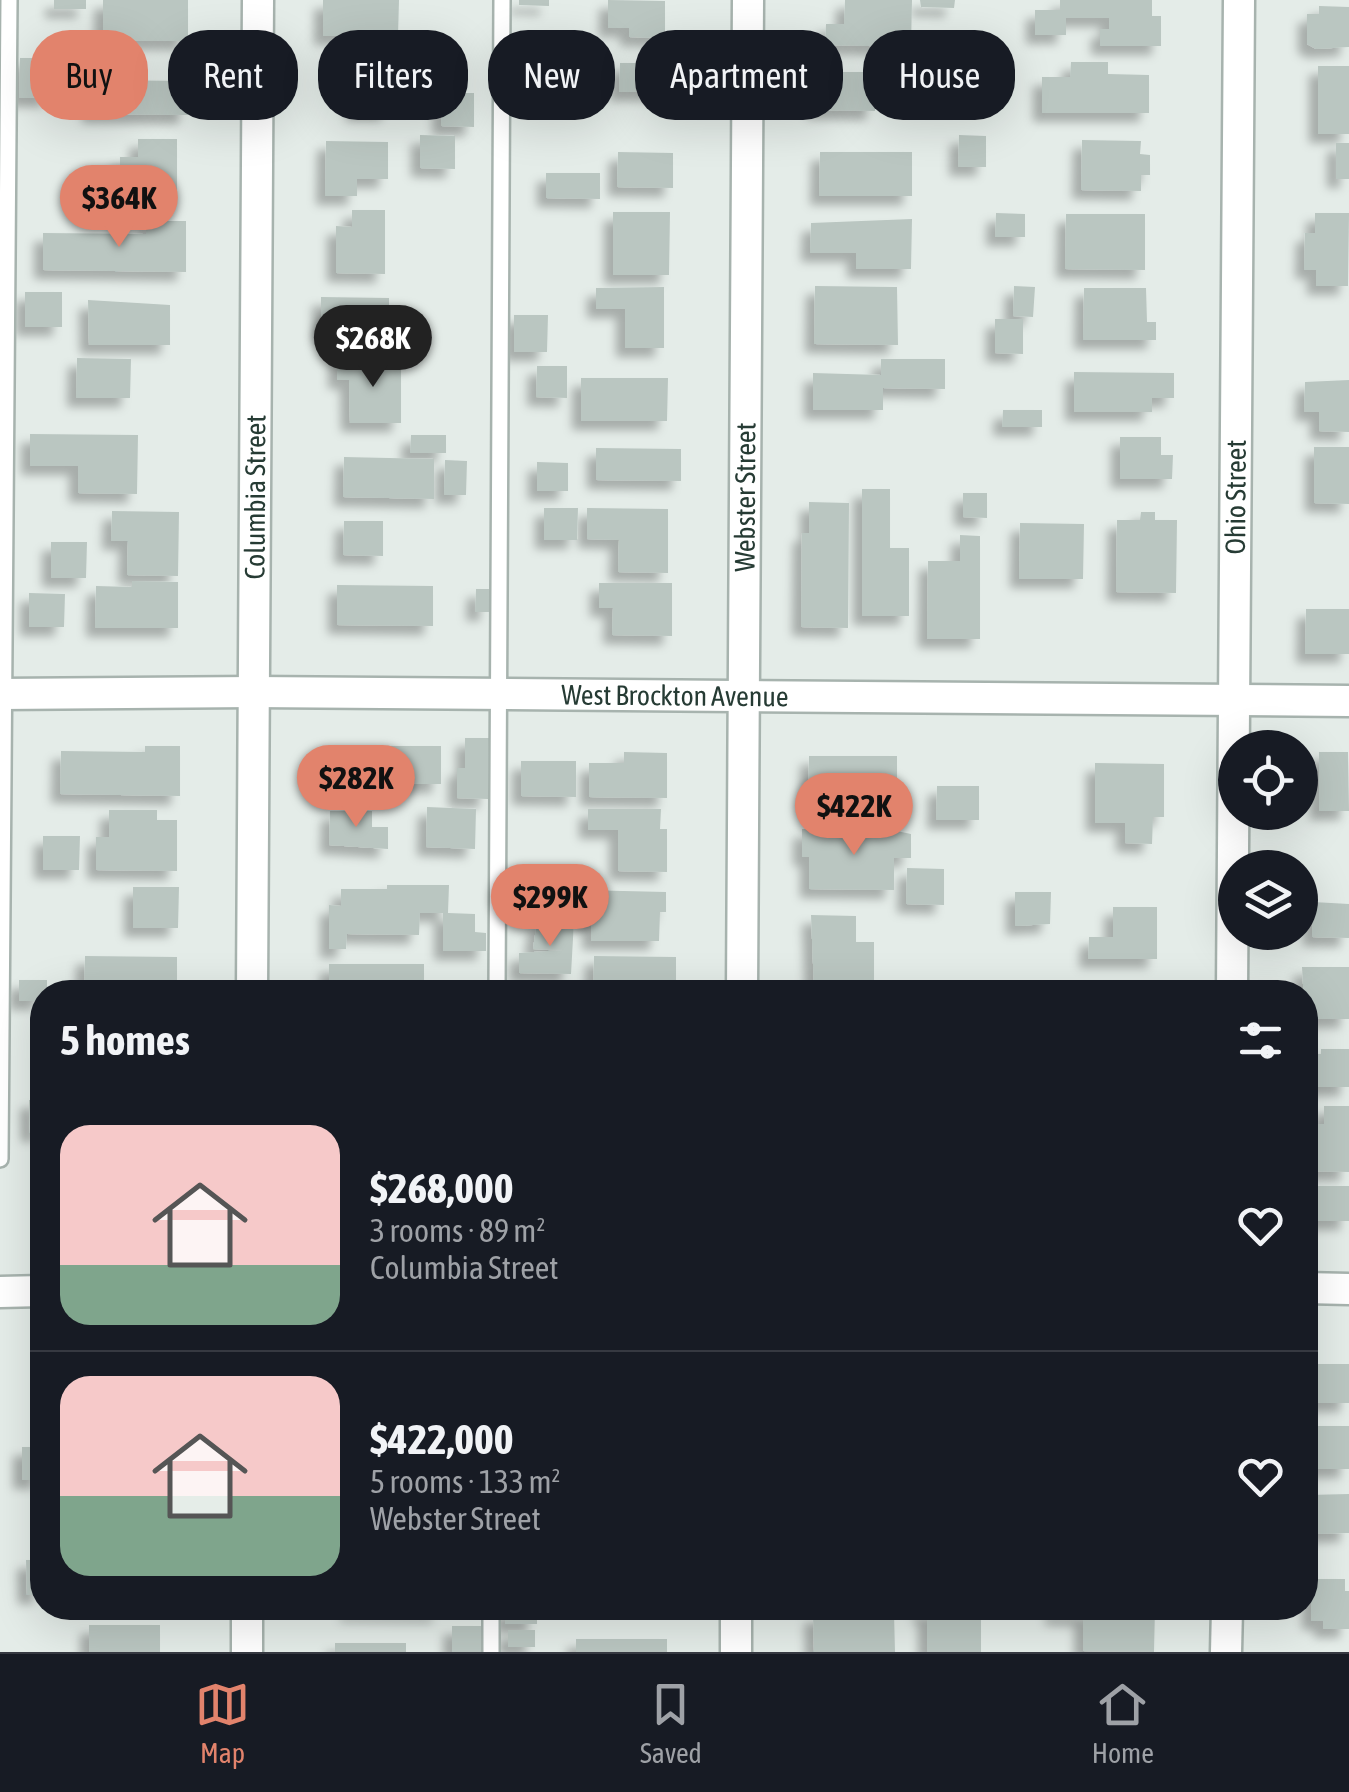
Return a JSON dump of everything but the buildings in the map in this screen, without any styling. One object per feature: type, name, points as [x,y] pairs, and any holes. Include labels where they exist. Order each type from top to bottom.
[{"type":"street","name":"Columbia Street","points":[[252,980],[258,0]]},
{"type":"street","name":"Webster Street","points":[[742,980],[748,0]]},
{"type":"street","name":"Ohio Street","points":[[1232,980],[1239,0]]},
{"type":"street","name":"West Brockton Avenue","points":[[2,694],[500,693],[1349,701]]},
{"type":"street","points":[[1318,1288],[1349,1289]]},
{"type":"street","points":[[0,1292],[30,1291]]},
{"type":"street","points":[[246,1652],[247,1620]]},
{"type":"street","points":[[736,1620],[736,1652]]},
{"type":"street","points":[[1226,1620],[1226,1652]]},
{"type":"lane","points":[[0,1159],[9,0]]},
{"type":"lane","points":[[497,980],[502,0]]},
{"type":"lane","points":[[491,1652],[492,1620]]}]
